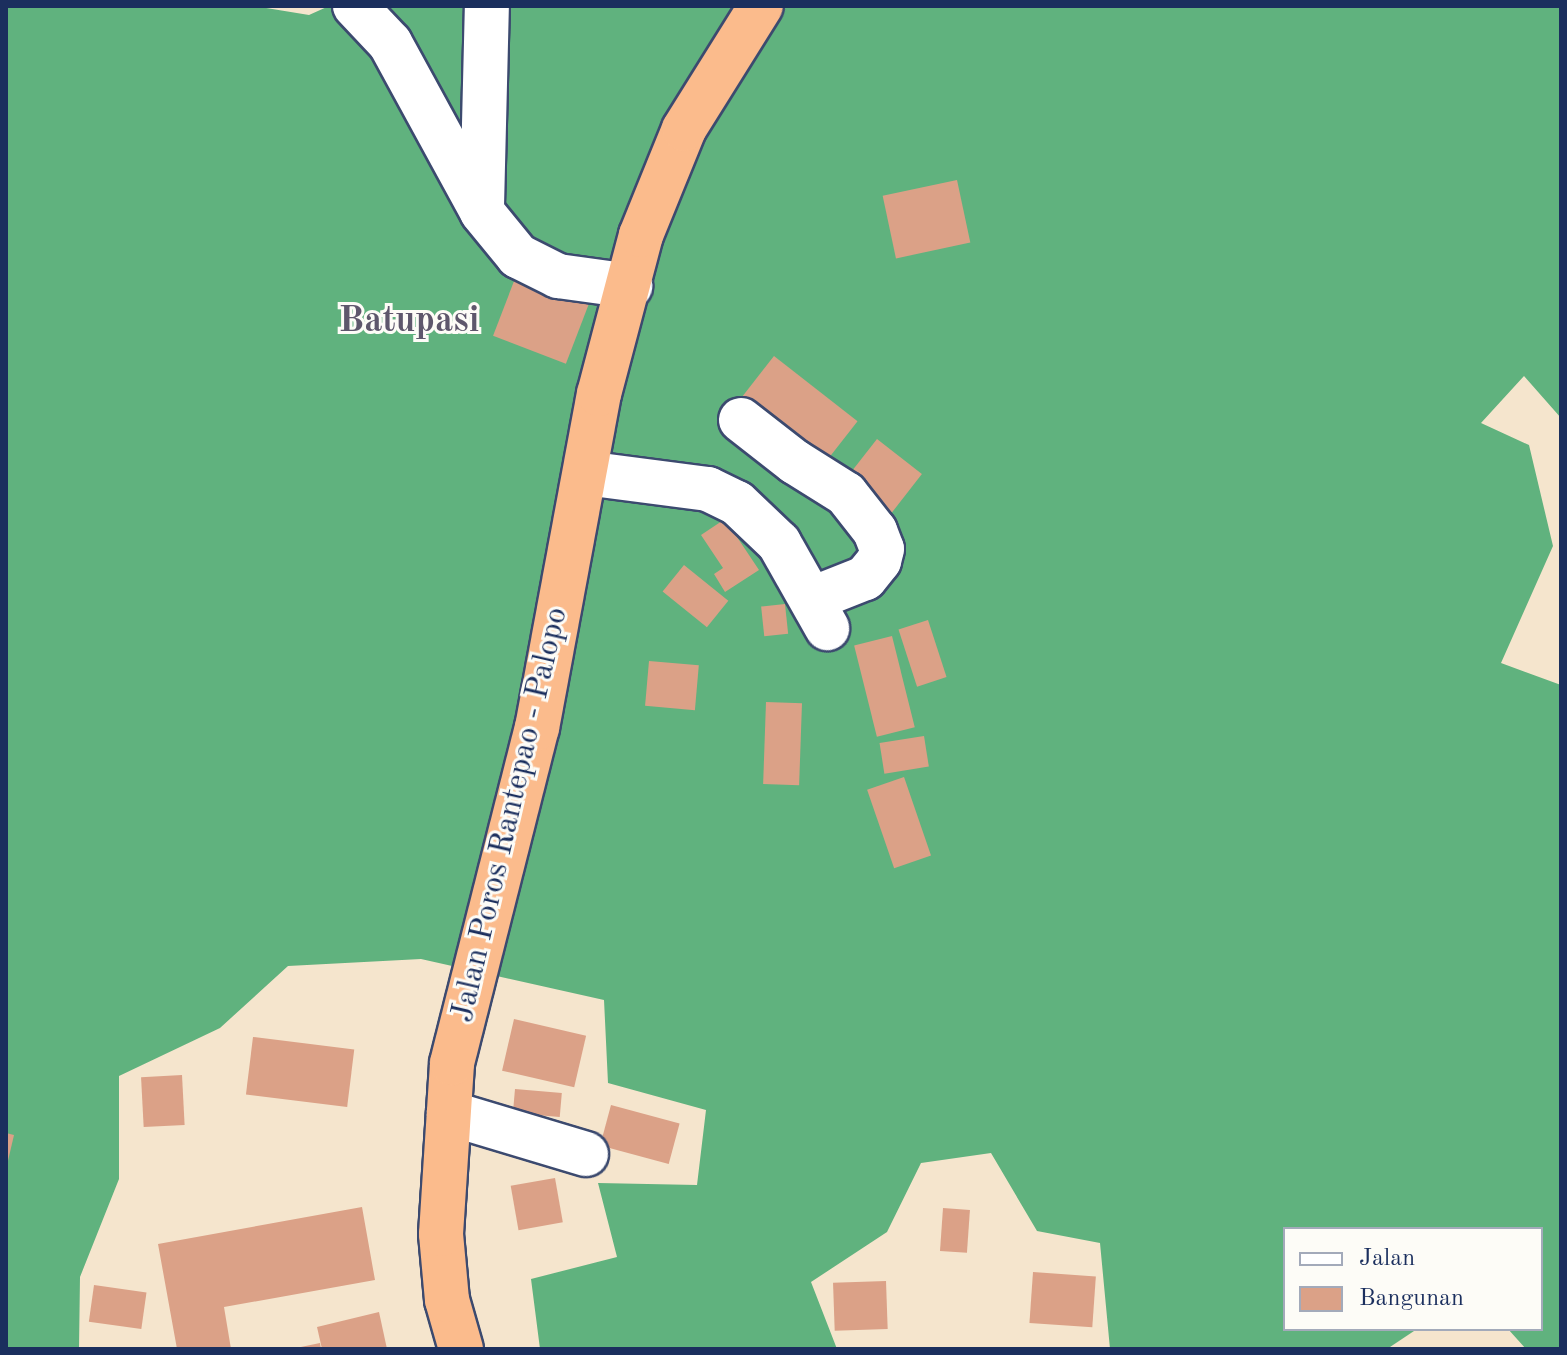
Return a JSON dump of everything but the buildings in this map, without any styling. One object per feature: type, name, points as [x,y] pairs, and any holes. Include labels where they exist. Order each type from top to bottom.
[{"type":"highway","name":"Jalan Poros Rantepao - Palopo","points":[[461,1349],[447,1300],[441,1234],[452,1063],[537,728],[599,394],[641,235],[684,129],[761,6]]},
{"type":"street","points":[[355,6],[390,43],[482,212],[518,256],[558,276],[630,286]]},
{"type":"street","points":[[482,212],[487,6]]},
{"type":"street","points":[[585,473],[708,489],[737,503],[779,543],[820,613],[865,578],[879,561],[882,549],[846,494],[795,462],[741,420]]},
{"type":"street","points":[[449,1113],[586,1154]]},
{"type":"green space","points":[[6,6],[254,6],[309,15],[329,6],[1561,6],[1561,418],[1524,376],[1481,423],[1529,445],[1553,546],[1501,663],[1561,685],[1561,1349],[1526,1349],[1510,1331],[1543,1331],[1543,1227],[1283,1227],[1283,1331],[1414,1331],[1387,1349],[1110,1349],[1100,1243],[1037,1231],[991,1153],[921,1163],[887,1232],[811,1282],[837,1349],[540,1349],[531,1279],[617,1257],[598,1183],[697,1185],[706,1110],[608,1083],[604,1000],[421,959],[288,966],[220,1028],[119,1076],[119,1179],[80,1277],[79,1349],[6,1349]]},
{"type":"district","name":"Batupasi","points":[[409,323]]}]
